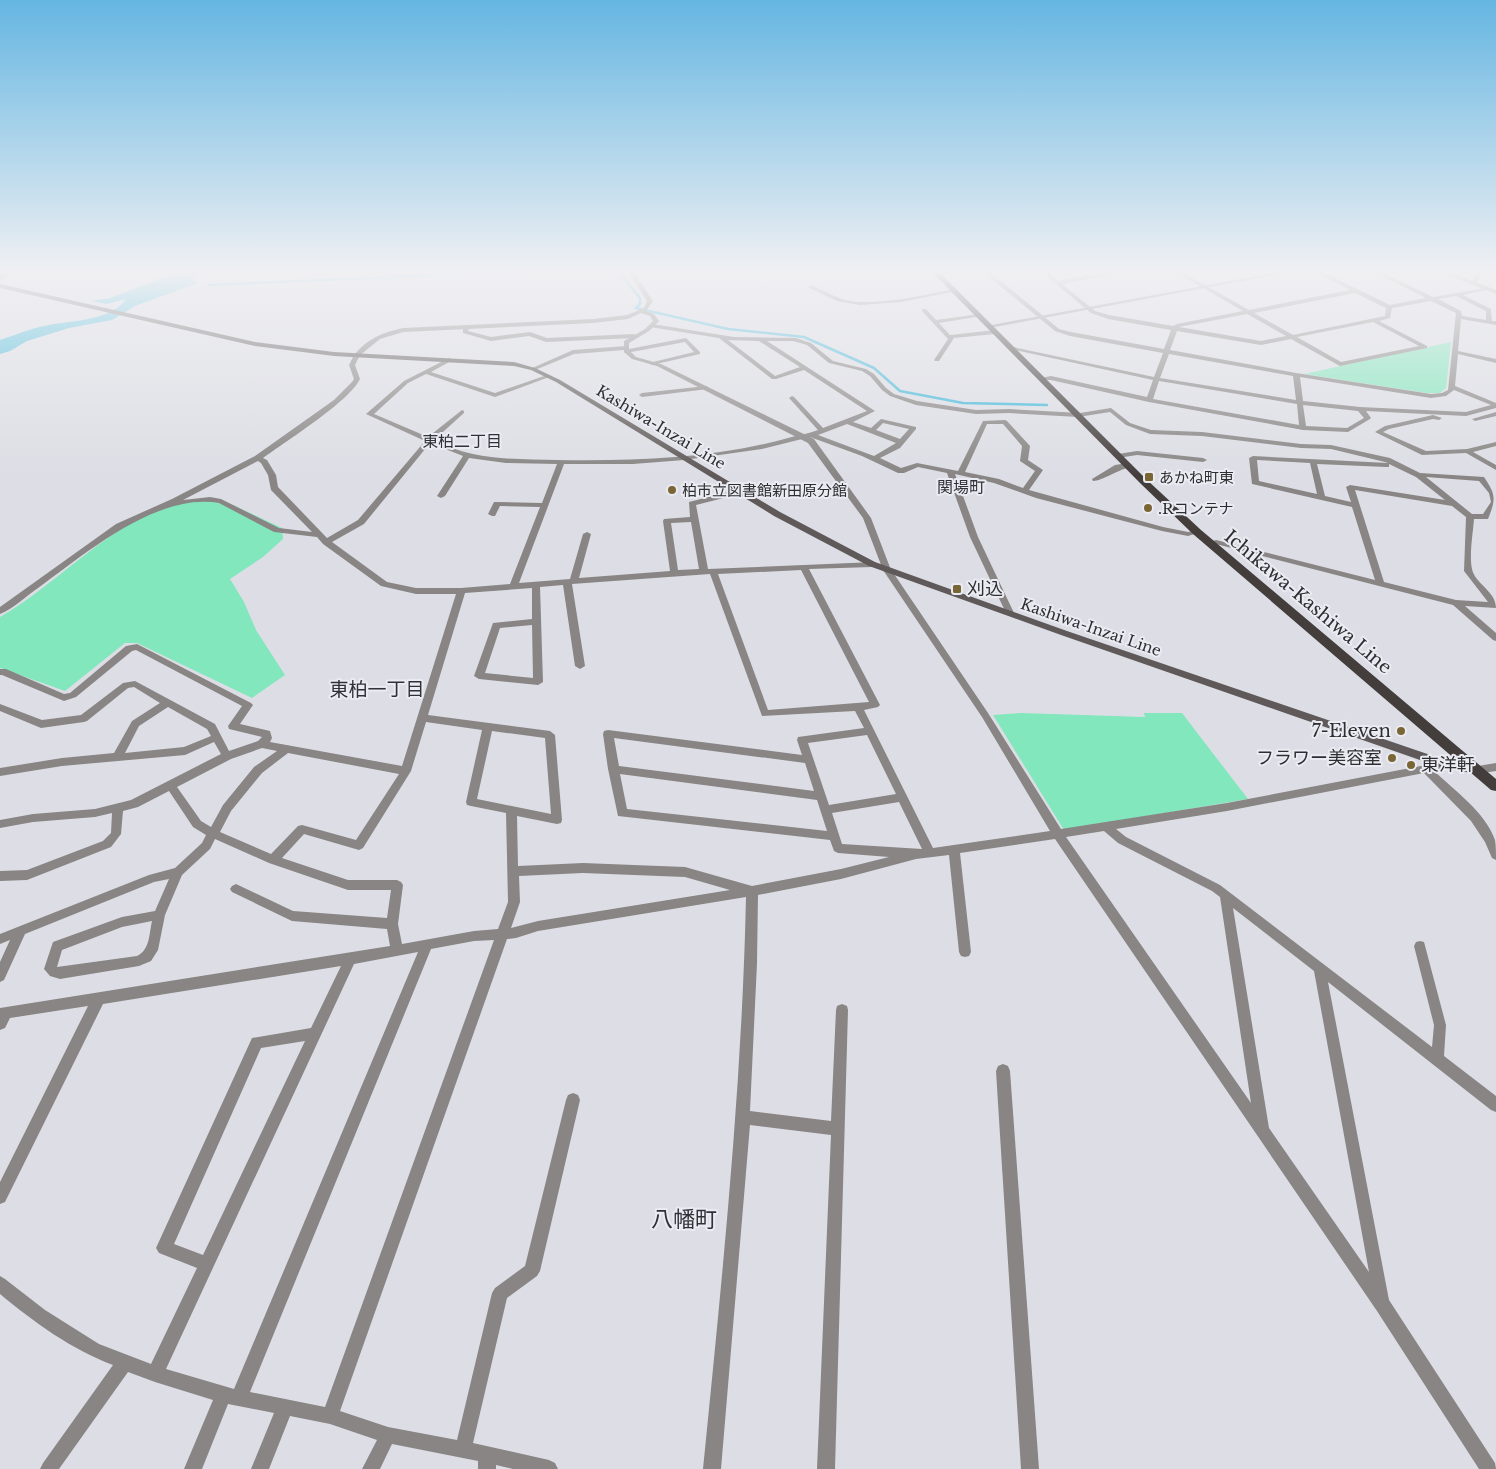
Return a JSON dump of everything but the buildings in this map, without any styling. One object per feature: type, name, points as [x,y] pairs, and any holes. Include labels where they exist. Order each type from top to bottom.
[{"type":"main road","name":"Kashiwa-Inzai Line","points":[[231,339],[255,344],[357,356],[501,362],[533,369],[549,376],[807,531],[872,564],[1444,764],[1476,770]]},
{"type":"main road","name":"Ichikawa-Kashiwa Line","points":[[1002,339],[1118,456],[1197,532],[1496,786]]},
{"type":"street","points":[[0,611],[119,526],[171,503],[258,458],[336,401],[355,383],[357,379],[352,365],[357,356],[371,341],[378,339]]},
{"type":"street","points":[[542,339],[578,339]]},
{"type":"street","points":[[631,339],[626,342],[626,350],[634,358],[652,363],[808,436],[875,458],[901,472],[917,464],[996,481],[1162,529],[1188,534],[1197,532]]},
{"type":"street","points":[[723,339],[774,378],[804,368]]},
{"type":"street","points":[[751,339],[794,339],[809,344],[831,362],[864,370],[872,375],[878,384],[892,395],[916,403],[976,412],[1009,411],[1078,414],[1111,410],[1128,424],[1150,432],[1202,434],[1301,446],[1331,447],[1395,463],[1419,475],[1470,516],[1485,517],[1495,502],[1493,493],[1481,479],[1419,475]]},
{"type":"street","points":[[449,360],[400,386],[369,414],[443,448],[500,461],[646,462],[762,447],[808,436],[872,411],[760,339]]},
{"type":"street","points":[[938,360],[951,339]]},
{"type":"street","points":[[1094,339],[1296,375],[1466,414],[1496,406]]},
{"type":"street","points":[[1149,400],[1171,339]]},
{"type":"street","points":[[1231,339],[1255,343],[1282,339]]},
{"type":"street","points":[[1294,339],[1340,364],[1425,347],[1409,339]]},
{"type":"street","points":[[1010,347],[1156,378],[1300,403],[1360,409],[1412,402],[1448,393],[1452,387],[1457,339]]},
{"type":"street","points":[[533,369],[573,352],[626,350],[686,340],[698,353],[652,363]]},
{"type":"street","points":[[1455,352],[1496,361]]},
{"type":"street","points":[[425,372],[495,395],[549,376]]},
{"type":"street","points":[[1296,375],[1303,428]]},
{"type":"street","points":[[1043,379],[1051,378],[1149,400],[1303,428],[1348,430],[1368,418],[1360,409]]},
{"type":"street","points":[[1452,387],[1496,406]]},
{"type":"street","points":[[642,395],[706,388]]},
{"type":"street","points":[[792,398],[822,431]]},
{"type":"street","points":[[1486,409],[1496,414]]},
{"type":"street","points":[[326,542],[361,522],[429,440],[462,412]]},
{"type":"street","points":[[1496,414],[1472,420],[1433,417],[1387,427],[1378,432],[1425,453],[1468,451],[1496,444]]},
{"type":"street","points":[[872,431],[881,421],[914,428],[901,442],[875,458]]},
{"type":"street","points":[[847,422],[901,442]]},
{"type":"street","points":[[960,474],[985,422],[1005,422],[1026,446],[1024,461],[1039,470],[1025,490]]},
{"type":"street","points":[[808,436],[867,518],[887,570],[985,715],[1058,834],[1383,1305],[1489,1469]]},
{"type":"street","points":[[1468,451],[1496,470]]},
{"type":"street","points":[[1118,456],[1137,453],[1203,460]]},
{"type":"street","points":[[441,496],[467,455]]},
{"type":"street","points":[[258,458],[264,462],[272,476],[274,488],[326,542],[384,584],[416,591],[461,591],[674,574],[872,564]]},
{"type":"street","points":[[1354,505],[1255,482],[1253,458],[1391,465],[1395,463]]},
{"type":"street","points":[[1313,461],[1322,498]]},
{"type":"street","points":[[514,586],[561,462]]},
{"type":"street","points":[[1096,479],[1118,467],[1128,465]]},
{"type":"street","points":[[1481,479],[1496,470]]},
{"type":"street","points":[[950,472],[974,537],[1010,613]]},
{"type":"street","points":[[1380,584],[1350,488],[1457,504]]},
{"type":"street","points":[[740,491],[692,504],[708,572],[765,714],[874,705],[804,568]]},
{"type":"street","points":[[171,503],[181,504],[210,499],[221,501],[277,530],[318,535]]},
{"type":"street","points":[[492,514],[497,504],[545,506]]},
{"type":"street","points":[[1470,516],[1468,571],[1496,605]]},
{"type":"street","points":[[674,574],[666,521],[694,519]]},
{"type":"street","points":[[580,666],[571,581],[587,534]]},
{"type":"street","points":[[1210,543],[1216,542],[1456,604],[1496,605]]},
{"type":"street","points":[[536,584],[538,682],[479,676],[496,626],[536,622]]},
{"type":"street","points":[[273,860],[302,829],[359,845],[406,771],[461,591]]},
{"type":"street","points":[[1456,604],[1496,638]]},
{"type":"street","points":[[0,672],[3,671],[64,698],[73,695],[129,648],[137,647],[248,704],[233,726],[266,734],[267,738],[262,744]]},
{"type":"street","points":[[0,707],[41,724],[84,718],[130,684],[135,684],[212,727],[227,756]]},
{"type":"street","points":[[117,758],[135,724],[167,703]]},
{"type":"street","points":[[858,707],[930,853]]},
{"type":"street","points":[[422,718],[488,726],[550,735],[557,820],[471,802],[488,726]]},
{"type":"street","points":[[871,731],[802,740],[838,848],[894,850],[916,854]]},
{"type":"street","points":[[809,760],[608,734],[622,813],[834,836]]},
{"type":"street","points":[[0,772],[62,762],[185,751],[217,737]]},
{"type":"street","points":[[0,824],[33,818],[95,813],[118,809],[146,799],[227,756],[262,744],[406,771]]},
{"type":"street","points":[[160,915],[122,922],[57,946],[50,968],[54,972],[60,973],[139,961],[147,957],[152,950],[160,915],[178,872],[206,846],[227,808],[258,770],[286,749]]},
{"type":"street","points":[[2,1017],[350,959],[474,936],[516,933],[538,926],[752,891],[842,874],[916,854],[1058,834],[1227,806],[1444,764]]},
{"type":"street","points":[[1476,770],[1496,767]]},
{"type":"street","points":[[613,769],[821,796]]},
{"type":"street","points":[[1426,769],[1480,821],[1496,855]]},
{"type":"street","points":[[171,786],[197,824],[212,833],[273,860],[348,885],[397,885],[392,924],[396,951]]},
{"type":"street","points":[[826,810],[902,797]]},
{"type":"street","points":[[0,876],[27,875],[107,844],[116,834],[118,809]]},
{"type":"street","points":[[330,1416],[514,902],[512,810]]},
{"type":"street","points":[[1104,826],[1122,840],[1225,895],[1496,1105]]},
{"type":"street","points":[[954,849],[965,952]]},
{"type":"street","points":[[514,871],[583,868],[685,872],[752,891]]},
{"type":"street","points":[[0,938],[20,932],[153,878],[178,872]]},
{"type":"street","points":[[236,889],[292,916],[392,924]]},
{"type":"street","points":[[712,1469],[743,1117],[752,964],[752,891]]},
{"type":"street","points":[[1225,895],[1263,1131]]},
{"type":"street","points":[[0,976],[20,932]]},
{"type":"street","points":[[193,1469],[231,1396],[427,945]]},
{"type":"street","points":[[1420,946],[1440,1025],[1436,1058]]},
{"type":"street","points":[[155,1374],[350,959]]},
{"type":"street","points":[[1319,967],[1383,1305]]},
{"type":"street","points":[[0,1197],[98,1000]]},
{"type":"street","points":[[826,1469],[842,1010]]},
{"type":"street","points":[[208,1264],[164,1248],[256,1042],[316,1032]]},
{"type":"street","points":[[1003,1071],[1030,1469]]},
{"type":"street","points":[[463,1449],[500,1292],[532,1271],[573,1100]]},
{"type":"street","points":[[743,1117],[838,1129]]},
{"type":"street","points":[[0,1284],[39,1316],[94,1350],[155,1374],[231,1396],[330,1416],[388,1434],[463,1449],[487,1461],[549,1469]]},
{"type":"street","points":[[50,1469],[125,1362]]},
{"type":"street","points":[[260,1469],[284,1407]]},
{"type":"street","points":[[371,1469],[388,1434]]},
{"type":"green space","points":[[1451,342],[1446,388],[1440,393],[1427,393],[1304,374]]},
{"type":"green space","points":[[205,501],[233,505],[282,528],[283,539],[263,557],[230,579],[244,602],[256,630],[285,675],[252,698],[137,643],[125,643],[65,691],[0,668],[0,617],[125,527],[171,505]]},
{"type":"green space","points":[[1021,713],[1145,717],[1144,713],[1182,713],[1248,799],[1064,830],[993,715]]},
{"type":"water","points":[[4,339],[35,339],[0,354],[0,340]]},
{"type":"waterway","points":[[808,339],[874,368],[900,391],[963,403],[1047,405]]},
{"type":"place","name":"あかね町東","points":[[1149,477]]},
{"type":"place","name":"柏市立図書館新田原分館","points":[[672,490]]},
{"type":"place","name":".Rコンテナ","points":[[1148,508]]},
{"type":"place","name":"刈込","points":[[957,589]]},
{"type":"place","name":"7-Eleven","points":[[1401,731]]},
{"type":"place","name":"フラワー美容室","points":[[1392,758]]},
{"type":"place","name":"東洋軒","points":[[1411,765]]},
{"type":"district","name":"東柏二丁目","points":[[462,441]]},
{"type":"district","name":"関場町","points":[[961,487]]},
{"type":"district","name":"東柏一丁目","points":[[377,689]]},
{"type":"district","name":"八幡町","points":[[684,1219]]}]
